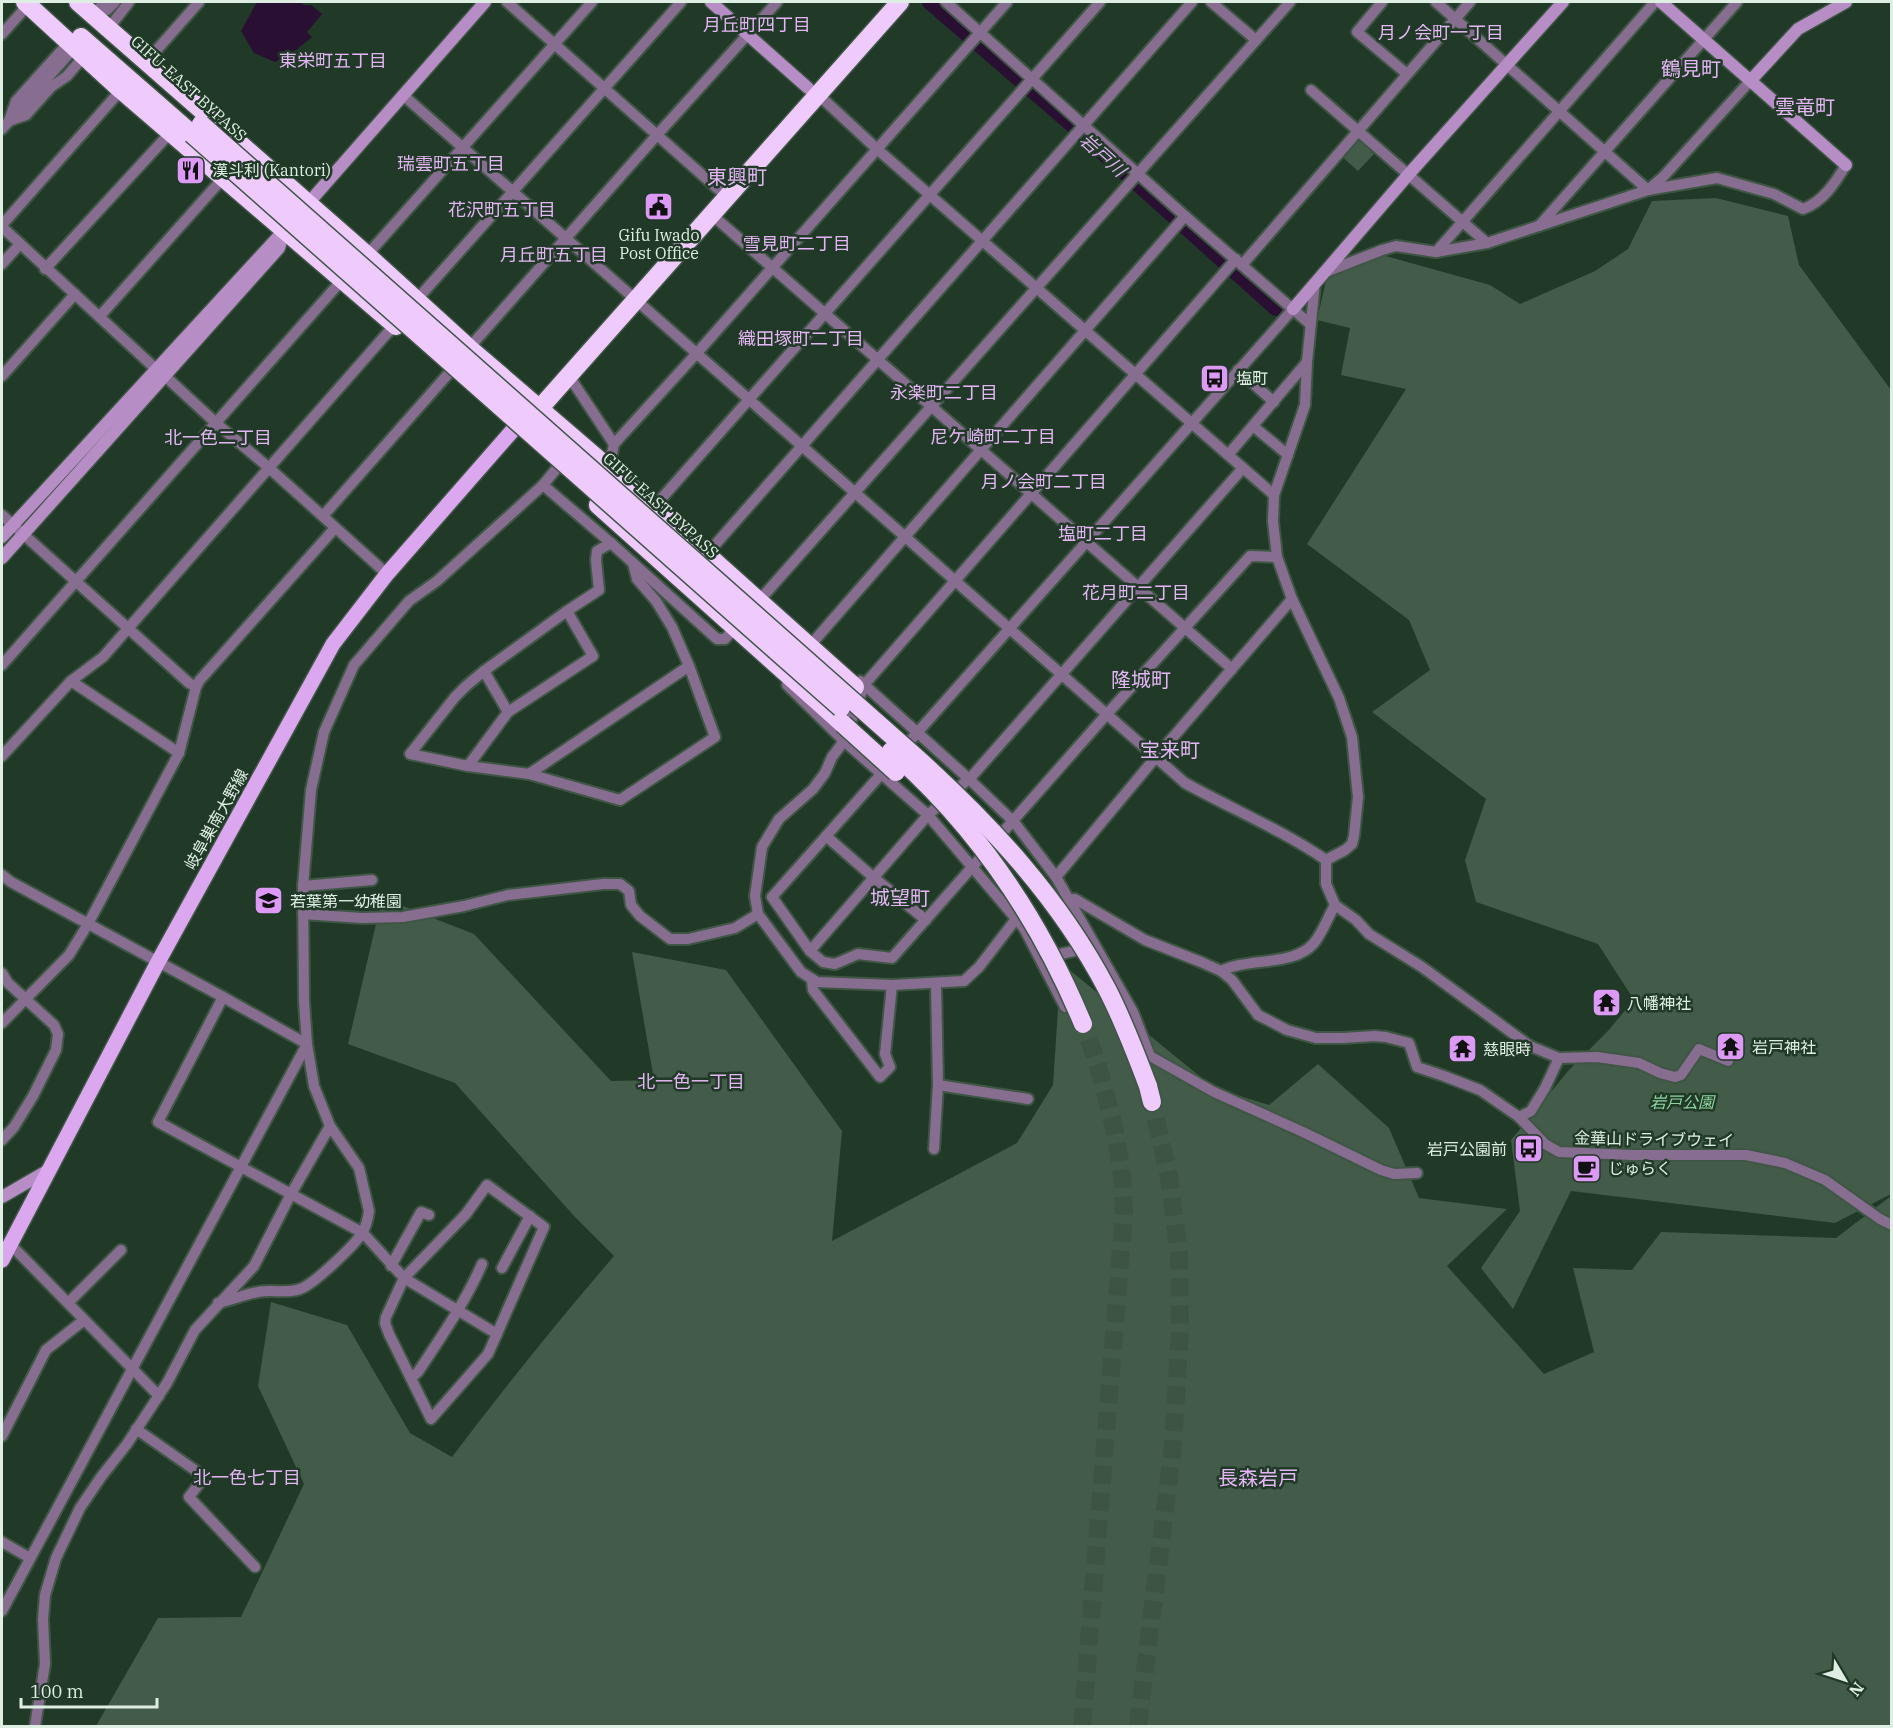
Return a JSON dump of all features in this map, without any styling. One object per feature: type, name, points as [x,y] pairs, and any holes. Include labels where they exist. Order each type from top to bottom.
[{"type":"highway","name":"GIFU-EAST BYPASS","points":[[31,2],[196,129],[934,773],[1015,854],[1048,895],[1108,990],[1150,1094]]},
{"type":"highway","points":[[31,2],[74,51],[224,177],[557,468],[735,627],[844,732],[910,784],[959,832],[995,874],[1008,882]]},
{"type":"highway","name":"GIFU-EAST BYPASS","points":[[62,2],[196,129],[908,767],[964,825],[1025,907],[1067,986],[1086,1030]]},
{"type":"highway","points":[[78,2],[106,11],[147,61],[469,348],[654,507],[784,624],[860,686],[971,793],[1035,865],[1048,883],[1048,895]]},
{"type":"highway","points":[[513,430],[633,296],[711,214],[886,2]]},
{"type":"highway","points":[[536,405],[569,376],[718,189],[900,2]]},
{"type":"main road","name":"岐阜巣南大野線","points":[[2,1260],[158,962],[333,644],[387,574],[513,430]]},
{"type":"street","points":[[2,34],[31,2]]},
{"type":"street","points":[[106,11],[129,2]]},
{"type":"street","points":[[147,61],[199,2]]},
{"type":"street","points":[[2,558],[485,2]]},
{"type":"street","points":[[507,2],[718,189]]},
{"type":"street","points":[[367,255],[592,2]]},
{"type":"street","points":[[2,756],[71,681],[103,657],[268,467],[681,2]]},
{"type":"street","points":[[711,2],[1274,495]]},
{"type":"street","points":[[469,348],[777,2]]},
{"type":"street","points":[[946,2],[1184,216],[1310,324]]},
{"type":"street","points":[[609,468],[614,444],[1007,2]]},
{"type":"street","points":[[654,507],[1100,2]]},
{"type":"street","points":[[707,554],[1191,2]]},
{"type":"street","points":[[1211,2],[1256,40]]},
{"type":"street","points":[[543,485],[717,639],[725,639],[1290,2]]},
{"type":"street","points":[[1382,2],[1357,32],[1407,74]]},
{"type":"street","points":[[1436,2],[1648,190]]},
{"type":"street","points":[[1016,919],[979,967],[964,981],[892,985],[813,981],[801,972],[758,914],[755,896],[762,847],[779,819],[813,789],[844,732],[860,686],[1207,292],[1358,131],[1470,2]]},
{"type":"street","points":[[1277,557],[1250,556],[892,958],[858,954],[835,964],[823,962],[810,951],[772,897],[1563,2]]},
{"type":"street","points":[[1436,252],[1654,2]]},
{"type":"street","points":[[1319,278],[1396,246],[1436,252],[1487,243],[1648,190],[1717,178],[1774,194],[1803,210],[1814,205],[1835,183],[1846,165],[1661,2]]},
{"type":"street","points":[[1539,226],[1737,2]]},
{"type":"street","points":[[1648,190],[1663,177],[1798,29],[1846,2]]},
{"type":"street","points":[[5,125],[26,115],[51,87],[67,76],[74,51]]},
{"type":"street","points":[[5,125],[16,101],[74,51]]},
{"type":"street","points":[[121,90],[2,226],[45,269],[387,574]]},
{"type":"street","points":[[1311,90],[1487,243]]},
{"type":"street","points":[[403,94],[1185,783],[1294,840],[1326,860]]},
{"type":"street","points":[[45,269],[170,133]]},
{"type":"street","points":[[100,316],[224,177]]},
{"type":"street","points":[[711,214],[1232,669]]},
{"type":"street","points":[[814,641],[1184,216]]},
{"type":"street","points":[[2,264],[20,244]]},
{"type":"street","points":[[1319,278],[1310,324],[1305,405],[1274,495],[1273,521],[1277,557],[1292,600],[1339,698],[1352,737],[1358,797],[1354,836],[1352,844],[1346,850],[1326,860]]},
{"type":"street","points":[[2,665],[342,280]]},
{"type":"street","points":[[2,376],[75,294]]},
{"type":"street","points":[[1228,455],[1307,362]]},
{"type":"street","points":[[1238,370],[1274,402]]},
{"type":"street","points":[[2,537],[161,373]]},
{"type":"street","points":[[322,516],[449,373]]},
{"type":"street","points":[[569,376],[614,444]]},
{"type":"street","points":[[1253,426],[1288,455]]},
{"type":"street","points":[[218,1303],[259,1291],[292,1292],[305,1287],[363,1233],[369,1211],[358,1168],[330,1126],[314,1086],[307,1044],[304,1001],[303,886],[311,790],[324,732],[354,665],[409,601],[437,581],[543,485],[557,468]]},
{"type":"street","points":[[810,951],[928,815],[969,779],[1243,468]]},
{"type":"street","points":[[2,514],[196,687]]},
{"type":"street","points":[[2,1023],[69,955],[88,924],[179,753],[196,687],[335,528]]},
{"type":"street","points":[[611,543],[597,551],[599,590],[484,671],[455,697],[410,754],[468,766],[530,774],[620,800],[715,737],[672,627],[656,601],[637,579],[633,563]]},
{"type":"street","points":[[759,600],[781,611],[860,686],[917,733],[1014,822],[1056,877],[1133,1012],[1150,1056],[1214,1092],[1381,1170],[1394,1174],[1417,1173]]},
{"type":"street","points":[[1056,877],[1292,600]]},
{"type":"street","points":[[468,766],[508,712],[592,656],[567,611]]},
{"type":"street","points":[[530,774],[689,666]]},
{"type":"street","points":[[484,671],[508,712]]},
{"type":"street","points":[[71,681],[179,753]]},
{"type":"street","points":[[844,732],[881,774],[928,815],[1024,928],[1065,1008]]},
{"type":"street","points":[[826,836],[873,878],[926,920]]},
{"type":"street","points":[[1326,860],[1326,884],[1335,905],[1356,920],[1369,934],[1422,967],[1530,1046],[1558,1058],[1598,1057],[1639,1063],[1675,1077],[1682,1075],[1699,1049],[1728,1061]]},
{"type":"street","points":[[2,875],[307,1044]]},
{"type":"street","points":[[303,886],[372,880]]},
{"type":"street","points":[[303,914],[362,918],[404,916],[464,906],[508,895],[603,884],[620,884],[629,891],[631,905],[640,916],[670,939],[688,939],[735,928],[758,914]]},
{"type":"street","points":[[1069,900],[1075,899],[1145,940],[1221,971],[1245,963],[1302,954],[1314,942],[1335,905]]},
{"type":"street","points":[[1040,958],[1095,946]]},
{"type":"street","name":"金華山ドライブウェイ","points":[[1221,971],[1232,980],[1258,1015],[1287,1030],[1326,1039],[1375,1036],[1409,1043],[1417,1067],[1480,1090],[1519,1117],[1545,1144],[1559,1152],[1632,1155],[1746,1155],[1785,1163],[1825,1180],[1892,1225]]},
{"type":"street","points":[[2,973],[8,983],[54,1025],[58,1034],[56,1050],[28,1104],[14,1127],[2,1140]]},
{"type":"street","points":[[813,981],[813,990],[880,1077],[890,1066],[885,1054],[892,985]]},
{"type":"street","points":[[934,1149],[938,1085],[936,984]]},
{"type":"street","points":[[223,997],[158,1122],[363,1233],[404,1278],[497,1334]]},
{"type":"street","points":[[2,1611],[307,1044]]},
{"type":"street","points":[[1519,1117],[1531,1111],[1545,1088],[1558,1058]]},
{"type":"street","points":[[938,1085],[1028,1100]]},
{"type":"street","points":[[35,1726],[45,1664],[44,1603],[51,1571],[80,1508],[174,1374],[195,1330],[254,1266],[291,1194],[330,1126]]},
{"type":"street","points":[[2,1197],[47,1171]]},
{"type":"street","points":[[487,1185],[544,1227],[488,1354],[431,1419],[385,1323],[404,1278],[466,1214],[487,1185]]},
{"type":"street","points":[[391,1266],[421,1212],[429,1215]]},
{"type":"street","points":[[502,1268],[530,1216]]},
{"type":"street","points":[[10,1244],[159,1396]]},
{"type":"street","points":[[68,1303],[121,1250]]},
{"type":"street","points":[[411,1378],[418,1372],[458,1311],[482,1264]]},
{"type":"street","points":[[2,1436],[46,1350],[84,1320]]},
{"type":"street","points":[[136,1429],[202,1474],[204,1477],[189,1497],[255,1567]]},
{"type":"street","points":[[2,1542],[30,1558]]},
{"type":"green space","points":[[1356,137],[1374,154],[1358,171],[1340,155]]},
{"type":"green space","name":"岩戸公園","points":[[1716,198],[1788,216],[1799,265],[1891,390],[1891,1194],[1835,1223],[1571,1191],[1513,1309],[1481,1268],[1520,1211],[1511,1140],[1569,1070],[1607,1032],[1634,1000],[1598,944],[1476,902],[1465,860],[1486,799],[1372,712],[1430,670],[1409,620],[1307,544],[1406,389],[1341,375],[1350,328],[1317,320],[1327,276],[1382,255],[1490,285],[1520,304],[1595,271],[1628,249],[1652,201]]},
{"type":"green space","points":[[382,898],[474,934],[611,1081],[654,1080],[632,952],[726,970],[842,1131],[832,1241],[1017,1143],[1053,1085],[1061,963],[1214,1088],[1269,1105],[1318,1064],[1389,1128],[1419,1198],[1507,1209],[1447,1266],[1544,1374],[1594,1352],[1573,1268],[1632,1270],[1661,1232],[1836,1238],[1891,1196],[1891,1726],[96,1726],[158,1618],[241,1617],[304,1484],[258,1386],[271,1302],[347,1325],[410,1433],[452,1457],[572,1305],[614,1256],[575,1217],[455,1083],[348,1044]]},
{"type":"shaded area","points":[[257,2],[300,2],[304,5],[311,5],[322,14],[307,32],[312,37],[296,50],[275,62],[254,53],[241,31]]},
{"type":"waterway","name":"岩戸川","points":[[930,2],[1068,121],[1276,308]]},
{"type":"tunnel","points":[[1082,1726],[1124,1213],[1122,1175],[1114,1130],[1103,1083],[1088,1036]]},
{"type":"tunnel","points":[[1138,1726],[1173,1445],[1180,1330],[1179,1255],[1169,1177],[1152,1102]]},
{"type":"place","name":"漢斗利 (Kantori)","points":[[191,170]]},
{"type":"place","name":"Gifu Iwado Post Office","points":[[659,207]]},
{"type":"place","name":"塩町","points":[[1215,378]]},
{"type":"place","name":"若葉第一幼稚園","points":[[269,901]]},
{"type":"place","name":"八幡神社","points":[[1606,1003]]},
{"type":"place","name":"岩戸神社","points":[[1731,1047]]},
{"type":"place","name":"慈眼時","points":[[1462,1049]]},
{"type":"place","name":"岩戸公園前","points":[[1528,1149]]},
{"type":"place","name":"じゅらく","points":[[1587,1168]]},
{"type":"district","name":"月丘町四丁目","points":[[757,24]]},
{"type":"district","name":"月ノ会町一丁目","points":[[1441,32]]},
{"type":"district","name":"東栄町五丁目","points":[[333,60]]},
{"type":"district","name":"鶴見町","points":[[1691,68]]},
{"type":"district","name":"雲竜町","points":[[1805,106]]},
{"type":"district","name":"瑞雲町五丁目","points":[[451,163]]},
{"type":"district","name":"東興町","points":[[737,176]]},
{"type":"district","name":"花沢町五丁目","points":[[502,209]]},
{"type":"district","name":"雪見町二丁目","points":[[797,243]]},
{"type":"district","name":"月丘町五丁目","points":[[554,254]]},
{"type":"district","name":"織田塚町二丁目","points":[[801,338]]},
{"type":"district","name":"永楽町二丁目","points":[[944,392]]},
{"type":"district","name":"尼ケ崎町二丁目","points":[[993,436]]},
{"type":"district","name":"北一色二丁目","points":[[218,437]]},
{"type":"district","name":"月ノ会町二丁目","points":[[1044,481]]},
{"type":"district","name":"塩町二丁目","points":[[1103,533]]},
{"type":"district","name":"花月町二丁目","points":[[1136,592]]},
{"type":"district","name":"隆城町","points":[[1141,679]]},
{"type":"district","name":"宝来町","points":[[1170,749]]},
{"type":"district","name":"城望町","points":[[900,897]]},
{"type":"district","name":"北一色一丁目","points":[[691,1081]]},
{"type":"district","name":"北一色七丁目","points":[[247,1477]]},
{"type":"district","name":"長森岩戸","points":[[1258,1477]]}]
